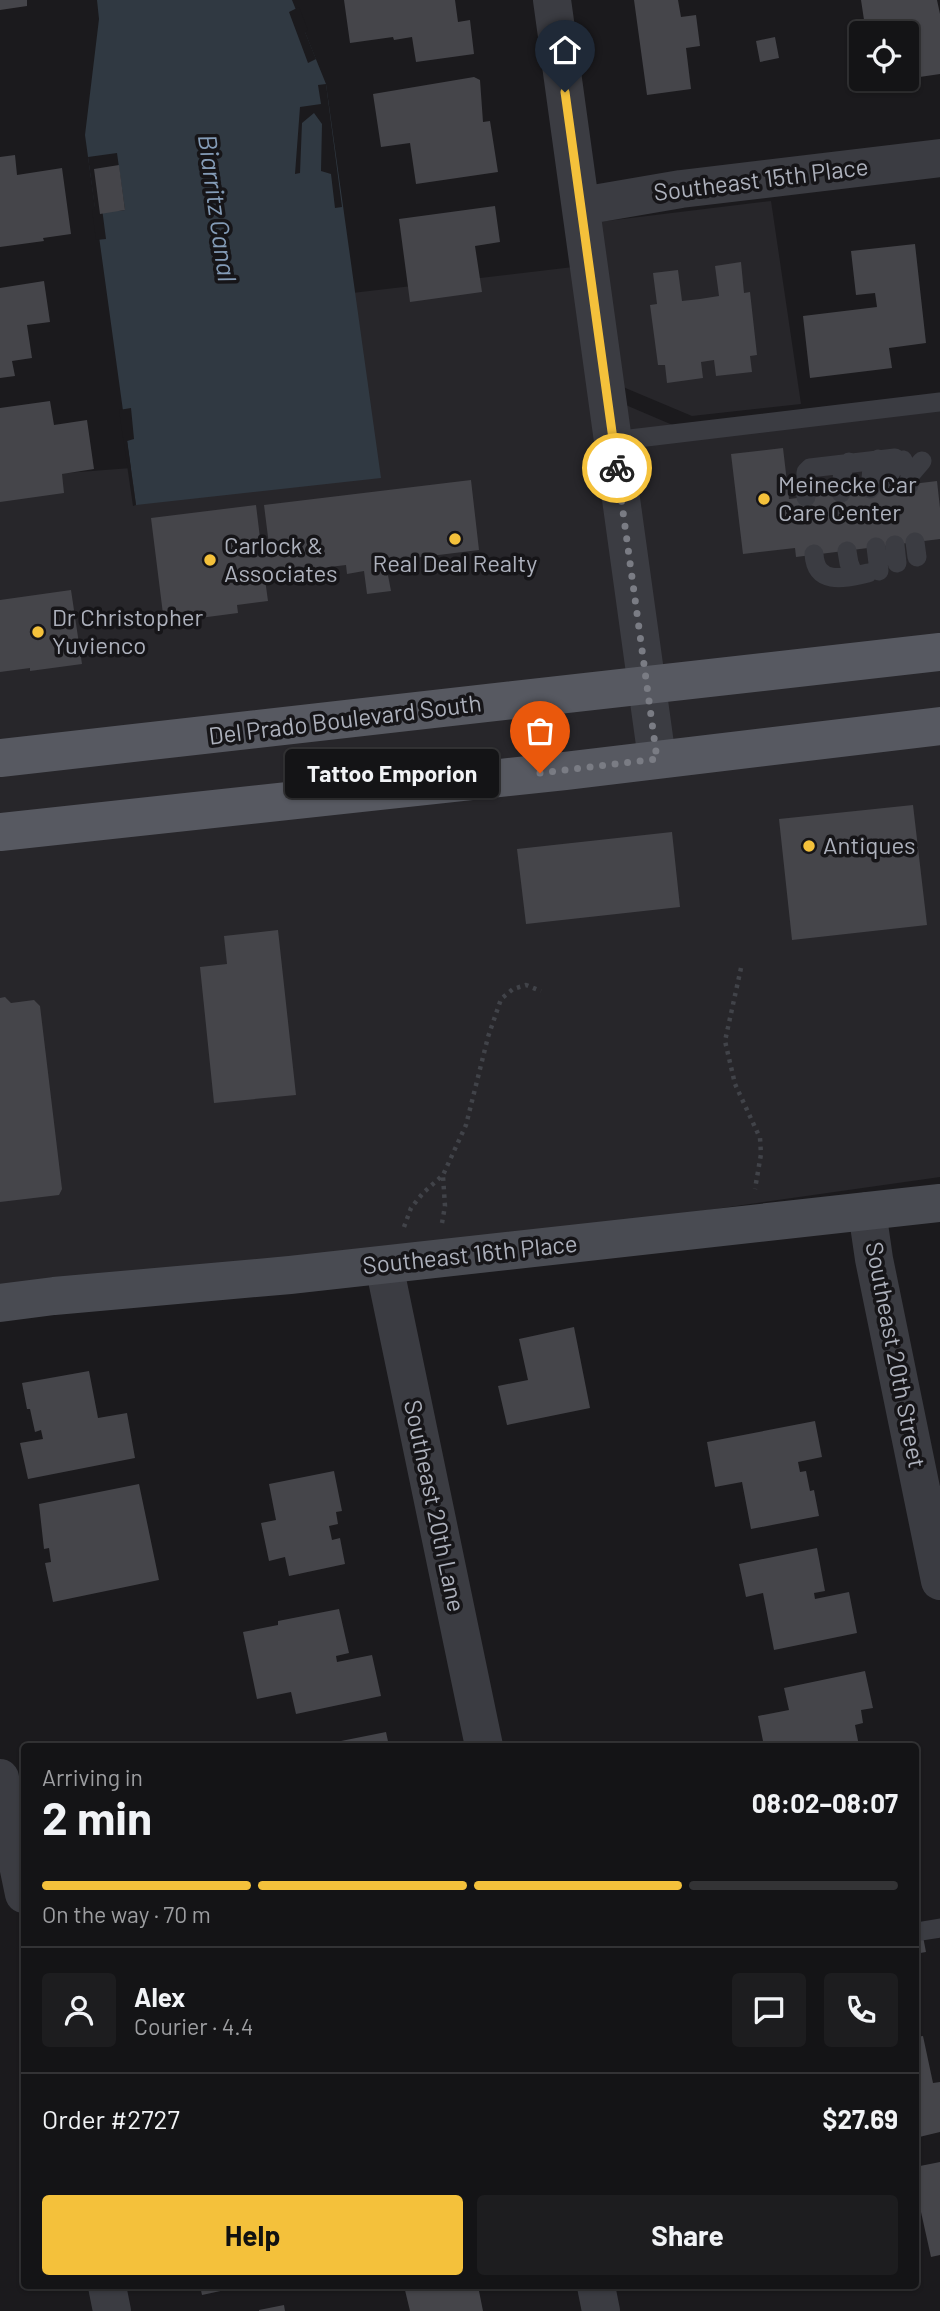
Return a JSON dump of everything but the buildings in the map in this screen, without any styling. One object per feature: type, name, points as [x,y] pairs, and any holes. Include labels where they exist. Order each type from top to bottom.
[{"type":"main road","name":"Del Prado Boulevard South","points":[[0,758],[940,652]]},
{"type":"main road","points":[[0,832],[940,726]]},
{"type":"street","points":[[552,0],[657,759]]},
{"type":"street","name":"Southeast 15th Place","points":[[582,206],[681,189],[940,158]]},
{"type":"street","name":"Southeast 16th Place","points":[[0,1303],[393,1264],[940,1203]]},
{"type":"street","name":"Southeast 20th Street","points":[[867,1211],[874,1259],[940,1581]]},
{"type":"street","name":"Southeast 20th Lane","points":[[393,1264],[483,1743]]},
{"type":"street","points":[[0,1777],[21,1879]]},
{"type":"street","points":[[108,2289],[112,2311]]},
{"type":"street","points":[[597,2289],[601,2311]]},
{"type":"lane","points":[[613,441],[940,402]]},
{"type":"lane","points":[[806,497],[806,472],[810,468],[900,459],[888,477],[890,487]]},
{"type":"lane","points":[[841,493],[843,468],[849,462]]},
{"type":"lane","points":[[847,551],[849,563],[867,574]]},
{"type":"lane","points":[[814,554],[814,564],[818,571],[827,577],[867,574],[889,552]]},
{"type":"path","points":[[741,968],[726,1041],[735,1084],[760,1138],[760,1170],[749,1224]]},
{"type":"path","points":[[393,1264],[411,1208],[443,1175],[466,1125],[488,1037],[501,999],[513,989],[526,985],[541,991]]},
{"type":"path","points":[[443,1175],[443,1258]]},
{"type":"shaded area","points":[[771,201],[801,404],[692,416],[623,387],[598,222]]},
{"type":"shaded area","points":[[590,265],[607,397],[689,432],[940,403],[940,1177],[0,1311],[0,478],[315,454],[318,297]]},
{"type":"water","name":"Biarritz Canal","points":[[97,0],[292,0],[326,84],[381,478],[136,505],[85,135],[99,19]]},
{"type":"pier","points":[[299,7],[316,59],[308,63],[289,12]]},
{"type":"pier","points":[[326,84],[342,207],[335,208],[331,174],[321,171],[322,124],[314,113],[302,123],[300,173],[295,174],[300,107],[321,104],[318,85]]},
{"type":"pier","points":[[117,153],[125,210],[119,211],[113,168],[97,170],[106,239],[96,240],[88,157]]},
{"type":"pier","points":[[131,408],[134,439],[127,441],[136,505],[133,506],[119,410]]},
{"type":"way so far","points":[[540,773],[657,759],[617,468]]},
{"type":"place","name":"Meinecke Car Care Center","points":[[764,499]]},
{"type":"place","name":"Real Deal Realty","points":[[455,539]]},
{"type":"place","name":"Carlock & Associates","points":[[210,560]]},
{"type":"place","name":"Dr Christopher Yuvienco","points":[[38,632]]},
{"type":"place","name":"Tattoo Emporion","points":[[540,773]]},
{"type":"place","name":"Antiques","points":[[809,846]]},
{"type":"route","points":[[565,92],[617,468]]}]
